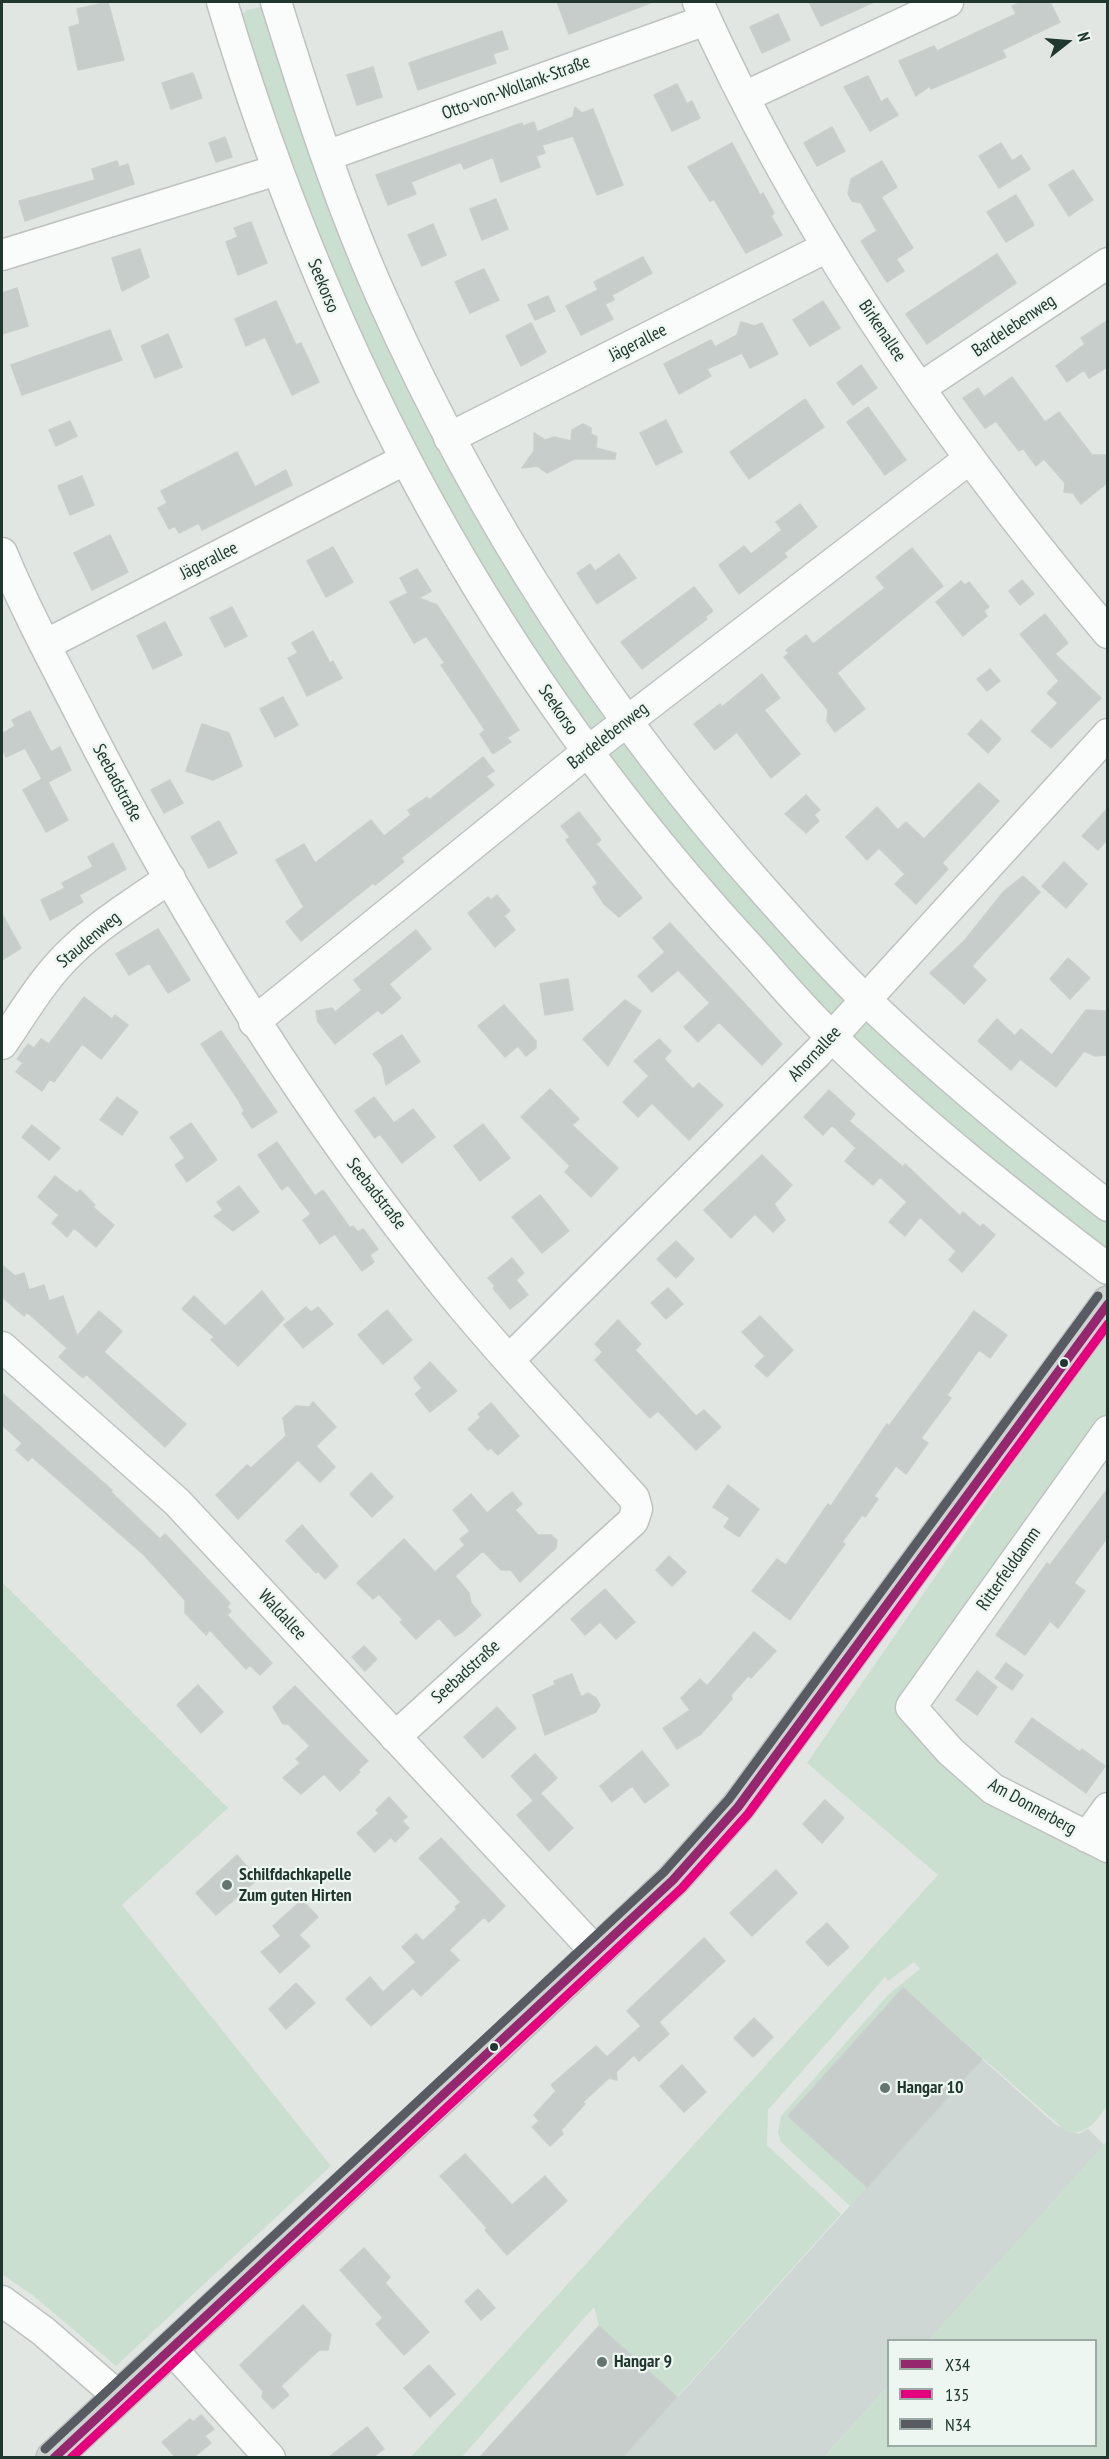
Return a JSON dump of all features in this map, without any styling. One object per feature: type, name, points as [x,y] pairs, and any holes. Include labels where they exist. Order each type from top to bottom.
[{"type":"main road","points":[[54,2457],[686,1866],[738,1807],[1107,1303]]},
{"type":"street","name":"Seekorso","points":[[222,2],[277,170],[336,318],[404,460],[490,610],[586,752],[706,901],[831,1036],[903,1105],[964,1157],[1107,1269]]},
{"type":"street","points":[[276,2],[326,156],[382,298],[449,438],[538,594],[626,722],[743,867],[866,1000],[956,1084],[1107,1206]]},
{"type":"street","points":[[744,97],[948,2]]},
{"type":"street","name":"Otto-von-Wollank-Straße","points":[[326,156],[702,11]]},
{"type":"street","name":"Birkenallee","points":[[702,11],[744,97],[827,247],[969,459],[1107,633]]},
{"type":"street","points":[[2,255],[277,170]]},
{"type":"street","name":"Jägerallee","points":[[449,438],[827,247]]},
{"type":"street","name":"Bardelebenweg","points":[[921,388],[1107,263]]},
{"type":"street","name":"Bardelebenweg","points":[[254,1022],[586,752],[969,459]]},
{"type":"street","name":"Jägerallee","points":[[45,645],[404,460]]},
{"type":"street","name":"Seebadstraße","points":[[2,553],[13,611],[45,645],[111,774],[254,1022],[343,1152],[447,1287],[509,1360],[634,1498],[637,1509],[633,1521],[395,1737]]},
{"type":"street","name":"Ahornallee","points":[[509,1360],[866,1000],[1107,734]]},
{"type":"street","name":"Staudenweg","points":[[2,1044],[49,975],[72,951],[99,927],[170,878]]},
{"type":"street","name":"Waldallee","points":[[2,1347],[156,1481],[596,1952]]},
{"type":"street","name":"Ritterfelddamm","points":[[911,1707],[1107,1431]]},
{"type":"street","name":"Am Donnerberg","points":[[911,1707],[950,1751],[993,1789],[1097,1842]]},
{"type":"street","points":[[1097,1842],[1107,1808]]},
{"type":"street","points":[[2,2301],[51,2337],[118,2396]]},
{"type":"street","points":[[171,2348],[270,2457]]},
{"type":"shaded area","points":[[982,2059],[1056,2125],[1079,2134],[1088,2129],[1104,2145],[930,2339],[887,2339],[887,2387],[824,2457],[623,2458]]},
{"type":"green space","points":[[260,7],[266,12],[314,154],[610,716],[592,738],[536,664],[356,341],[238,18],[247,10]]},
{"type":"green space","points":[[621,737],[851,997],[834,1020],[755,943],[602,750]]},
{"type":"green space","points":[[862,1013],[1107,1217],[1107,1258],[976,1154],[846,1032]]},
{"type":"green space","points":[[1107,1327],[1107,1417],[896,1712],[977,1786],[1107,1855],[1107,2106],[1091,2126],[1081,2131],[1067,2132],[903,1988],[788,2116],[867,2187],[850,2206],[781,2142],[778,2133],[781,2116],[888,1995],[920,1969],[914,1962],[888,1981],[885,1977],[768,2110],[767,2145],[841,2214],[677,2397],[599,2326],[594,2307],[462,2457],[411,2457],[938,1875],[807,1763]]},
{"type":"green space","points":[[2,1582],[228,1808],[122,1905],[331,2166],[116,2366],[34,2296],[2,2274]]},
{"type":"green space","points":[[1107,2141],[1107,2457],[824,2457],[887,2387],[887,2447],[1097,2447],[1097,2339],[930,2339]]},
{"type":"building","points":[[108,2],[124,60],[78,70],[69,27],[80,24],[77,9]]},
{"type":"building","points":[[557,2],[650,2],[650,3],[569,34]]},
{"type":"building","points":[[809,2],[874,2],[821,26]]},
{"type":"building","points":[[1022,2],[1050,2],[1060,22],[1002,50],[1006,57],[931,89],[930,86],[916,96],[899,61],[934,46],[937,51],[1016,14],[1012,6]]},
{"type":"building","points":[[778,14],[790,40],[762,53],[750,27]]},
{"type":"building","points":[[502,31],[508,49],[493,54],[496,63],[418,90],[409,63]]},
{"type":"building","points":[[373,67],[382,97],[357,105],[347,75]]},
{"type":"building","points":[[193,73],[202,98],[171,109],[162,83]]},
{"type":"building","points":[[868,76],[881,102],[887,98],[898,115],[870,131],[844,87]]},
{"type":"building","points":[[677,84],[687,104],[692,101],[700,118],[672,131],[654,95]]},
{"type":"building","points":[[575,107],[582,113],[593,109],[623,185],[597,195],[573,136],[542,145],[545,153],[536,156],[540,167],[501,182],[493,157],[464,169],[461,162],[411,182],[416,194],[388,205],[376,175],[522,123],[523,126],[534,122],[537,132],[573,117]]},
{"type":"building","points":[[832,127],[845,151],[817,166],[804,143]]},
{"type":"building","points":[[225,137],[232,157],[216,162],[209,143]]},
{"type":"building","points":[[732,143],[760,195],[763,193],[774,213],[771,216],[782,235],[746,253],[714,199],[710,201],[688,167]]},
{"type":"building","points":[[1001,143],[1012,161],[1021,155],[1030,169],[999,188],[979,156]]},
{"type":"building","points":[[117,161],[119,167],[128,164],[134,184],[25,221],[19,201],[95,180],[92,169]]},
{"type":"building","points":[[882,161],[897,187],[881,197],[913,248],[896,259],[904,271],[887,282],[861,241],[877,231],[861,203],[852,201],[848,194],[851,179]]},
{"type":"building","points":[[1073,170],[1093,200],[1069,216],[1049,185]]},
{"type":"building","points":[[1016,195],[1034,225],[1006,242],[987,212]]},
{"type":"building","points":[[496,199],[508,229],[482,240],[470,209]]},
{"type":"building","points":[[251,222],[267,263],[238,275],[226,242],[238,237],[234,228]]},
{"type":"building","points":[[433,224],[446,255],[422,266],[408,235]]},
{"type":"building","points":[[140,249],[149,277],[122,291],[112,258]]},
{"type":"building","points":[[997,254],[1016,283],[927,344],[906,314]]},
{"type":"building","points":[[643,257],[652,273],[612,295],[614,300],[605,304],[613,319],[581,335],[566,306],[598,290],[594,282]]},
{"type":"building","points":[[484,269],[499,300],[470,313],[455,282]]},
{"type":"building","points":[[17,288],[28,326],[2,334],[2,293]]},
{"type":"building","points":[[548,296],[555,311],[535,320],[528,305]]},
{"type":"building","points":[[276,301],[296,345],[301,343],[319,382],[292,395],[265,337],[246,346],[235,319]]},
{"type":"building","points":[[823,301],[840,328],[810,346],[793,320]]},
{"type":"building","points":[[1107,321],[1107,367],[1089,378],[1084,370],[1067,382],[1056,366],[1085,344],[1081,338]]},
{"type":"building","points":[[741,322],[755,326],[762,323],[778,354],[750,368],[742,353],[707,369],[711,376],[679,394],[664,364],[711,340],[715,347],[737,335]]},
{"type":"building","points":[[531,323],[546,352],[521,366],[506,336]]},
{"type":"building","points":[[110,330],[122,360],[22,395],[11,365]]},
{"type":"building","points":[[168,334],[182,367],[155,378],[141,346]]},
{"type":"building","points":[[861,365],[877,388],[853,405],[837,383]]},
{"type":"building","points":[[1012,377],[1045,422],[1059,412],[1092,455],[1107,455],[1107,483],[1081,504],[1073,493],[1064,492],[1065,483],[1044,459],[1036,466],[1023,448],[1019,451],[996,421],[985,428],[963,398],[978,388],[984,397]]},
{"type":"building","points":[[805,399],[824,427],[749,479],[730,452]]},
{"type":"building","points":[[868,407],[906,460],[885,475],[847,422]]},
{"type":"building","points":[[666,420],[682,452],[656,465],[640,433]]},
{"type":"building","points":[[70,421],[77,436],[56,446],[49,430]]},
{"type":"building","points":[[583,424],[591,428],[591,434],[597,437],[596,448],[616,453],[615,459],[574,459],[547,473],[537,466],[522,468],[534,451],[534,433],[545,440],[554,437],[571,441],[572,430]]},
{"type":"building","points":[[237,452],[255,487],[286,470],[292,485],[202,530],[199,523],[179,533],[175,526],[169,529],[158,508],[167,503],[161,491]]},
{"type":"building","points":[[82,476],[94,505],[70,515],[58,486]]},
{"type":"building","points":[[800,504],[817,527],[784,553],[787,557],[739,594],[719,565],[744,546],[751,554],[782,530],[776,522]]},
{"type":"building","points":[[110,535],[128,572],[92,590],[74,553]]},
{"type":"building","points":[[333,547],[353,582],[326,597],[307,561]]},
{"type":"building","points":[[912,548],[943,586],[837,673],[865,709],[835,732],[827,721],[828,710],[784,657],[789,653],[786,650],[806,635],[813,644],[885,588],[876,577]]},
{"type":"building","points":[[619,554],[636,578],[597,604],[577,573],[590,564],[595,571]]},
{"type":"building","points":[[417,569],[431,591],[419,598],[437,605],[519,730],[507,738],[511,742],[493,754],[480,734],[485,730],[441,665],[445,663],[426,636],[414,643],[390,602],[408,593],[400,578]]},
{"type":"building","points":[[1022,580],[1034,594],[1020,605],[1009,591]]},
{"type":"building","points":[[961,581],[965,585],[969,582],[989,607],[984,611],[987,616],[963,636],[936,602]]},
{"type":"building","points":[[694,587],[713,611],[705,617],[707,619],[642,669],[621,642]]},
{"type":"building","points":[[232,607],[247,636],[225,647],[210,618]]},
{"type":"building","points":[[1045,614],[1068,643],[1055,654],[1101,698],[1051,748],[1031,731],[1058,703],[1047,693],[1059,681],[1020,634]]},
{"type":"building","points":[[165,622],[182,655],[153,669],[137,636]]},
{"type":"building","points":[[313,631],[330,663],[333,661],[342,678],[307,696],[288,658],[298,653],[292,643]]},
{"type":"building","points":[[990,669],[1000,681],[987,691],[977,679]]},
{"type":"building","points":[[762,674],[780,698],[764,710],[800,754],[771,778],[737,732],[715,750],[694,724],[720,704],[722,707]]},
{"type":"building","points":[[283,697],[298,725],[275,737],[260,709]]},
{"type":"building","points":[[30,711],[51,752],[60,747],[71,770],[48,782],[68,820],[46,832],[23,790],[42,779],[25,748],[6,757],[2,748],[2,734],[15,726],[12,720]]},
{"type":"building","points":[[981,720],[1001,739],[988,753],[968,734]]},
{"type":"building","points":[[202,724],[229,733],[242,766],[213,780],[186,771]]},
{"type":"building","points":[[483,757],[494,771],[486,776],[494,785],[401,858],[404,862],[375,885],[373,883],[301,941],[286,922],[304,907],[276,860],[304,844],[315,863],[371,820],[384,836],[411,815],[408,810],[427,797],[429,800]]},
{"type":"building","points":[[170,780],[183,803],[164,813],[151,790]]},
{"type":"building","points":[[979,783],[999,801],[942,863],[948,869],[916,904],[895,884],[905,874],[879,848],[867,860],[846,837],[877,807],[898,830],[906,822],[924,839]]},
{"type":"building","points":[[806,795],[820,810],[814,815],[819,821],[806,833],[785,814]]},
{"type":"building","points":[[1107,809],[1107,840],[1098,850],[1082,836]]},
{"type":"building","points":[[579,812],[601,840],[596,844],[642,898],[619,917],[604,904],[593,887],[598,883],[566,840],[570,837],[561,826]]},
{"type":"building","points":[[219,821],[237,853],[209,868],[191,837]]},
{"type":"building","points":[[113,843],[126,869],[79,895],[83,902],[50,920],[41,900],[65,888],[62,883],[93,867],[88,857]]},
{"type":"building","points":[[1064,862],[1087,884],[1066,908],[1042,886]]},
{"type":"building","points":[[1023,876],[1040,892],[972,966],[986,980],[964,1004],[930,973],[965,940],[1004,891]]},
{"type":"building","points":[[497,895],[510,911],[504,916],[515,930],[495,947],[468,913],[488,897],[491,900]]},
{"type":"building","points":[[2,914],[21,948],[2,960]]},
{"type":"building","points":[[670,923],[782,1044],[762,1065],[719,1022],[698,1042],[684,1027],[710,1003],[678,970],[652,992],[638,976],[665,952],[653,938]]},
{"type":"building","points":[[158,929],[190,980],[168,993],[149,963],[129,975],[116,954]]},
{"type":"building","points":[[416,930],[431,949],[389,984],[401,998],[382,1014],[378,1010],[335,1044],[318,1022],[316,1011],[332,1008],[335,1012],[362,990],[354,980]]},
{"type":"building","points":[[1068,958],[1090,978],[1070,999],[1050,979]]},
{"type":"building","points":[[568,979],[573,1010],[545,1015],[540,984]]},
{"type":"building","points":[[84,997],[112,1019],[115,1015],[128,1025],[101,1059],[82,1044],[54,1082],[50,1079],[42,1091],[16,1072],[23,1063],[17,1059],[28,1044],[34,1048],[41,1039],[49,1044]]},
{"type":"building","points":[[625,1000],[641,1011],[608,1066],[583,1039]]},
{"type":"building","points":[[504,1005],[536,1041],[536,1048],[526,1056],[518,1046],[505,1057],[478,1026]]},
{"type":"building","points":[[1086,1010],[1107,1011],[1107,1055],[1095,1056],[1084,1051],[1056,1087],[1020,1059],[1011,1070],[978,1041],[997,1019],[1015,1036],[1021,1029],[1052,1055]]},
{"type":"building","points":[[221,1031],[277,1112],[252,1128],[242,1113],[244,1111],[239,1101],[201,1044]]},
{"type":"building","points":[[402,1035],[420,1062],[386,1085],[382,1066],[373,1054]]},
{"type":"building","points":[[659,1039],[671,1051],[664,1059],[693,1089],[699,1083],[723,1105],[689,1140],[652,1103],[638,1117],[623,1102],[649,1076],[634,1061]]},
{"type":"building","points":[[550,1089],[579,1119],[572,1125],[618,1168],[591,1197],[565,1172],[570,1166],[521,1117]]},
{"type":"building","points":[[829,1090],[855,1114],[849,1121],[903,1167],[905,1164],[960,1216],[963,1212],[980,1227],[983,1224],[995,1235],[962,1272],[949,1260],[956,1251],[920,1217],[905,1236],[889,1222],[907,1202],[880,1177],[873,1185],[845,1161],[856,1148],[832,1125],[823,1135],[804,1117]]},
{"type":"building","points":[[117,1097],[138,1112],[122,1135],[100,1120]]},
{"type":"building","points":[[374,1097],[394,1123],[413,1109],[435,1137],[402,1163],[380,1134],[375,1138],[355,1111]]},
{"type":"building","points":[[191,1123],[217,1160],[187,1182],[175,1165],[185,1158],[170,1137]]},
{"type":"building","points":[[483,1124],[510,1158],[480,1181],[454,1146]]},
{"type":"building","points":[[32,1125],[60,1148],[49,1160],[22,1137]]},
{"type":"building","points":[[277,1142],[315,1196],[323,1190],[350,1228],[353,1226],[358,1232],[363,1229],[378,1249],[370,1255],[374,1262],[362,1271],[335,1234],[320,1244],[303,1220],[311,1214],[288,1185],[282,1190],[258,1155]]},
{"type":"building","points":[[762,1155],[792,1185],[774,1204],[785,1220],[773,1232],[755,1214],[731,1238],[704,1210]]},
{"type":"building","points":[[55,1176],[77,1193],[80,1190],[95,1205],[93,1207],[114,1225],[96,1247],[74,1228],[67,1237],[52,1223],[59,1215],[38,1197]]},
{"type":"building","points":[[239,1186],[259,1212],[233,1231],[214,1216],[223,1210],[217,1202]]},
{"type":"building","points":[[540,1195],[569,1231],[542,1253],[512,1217]]},
{"type":"building","points":[[676,1241],[694,1259],[676,1278],[657,1259]]},
{"type":"building","points":[[512,1258],[524,1273],[516,1280],[528,1295],[510,1309],[488,1278]]},
{"type":"building","points":[[2,1265],[15,1276],[24,1273],[29,1290],[44,1285],[49,1301],[63,1296],[77,1336],[99,1311],[122,1331],[104,1352],[186,1424],[165,1447],[86,1374],[83,1378],[59,1357],[67,1348],[27,1312],[24,1316],[2,1297]]},
{"type":"building","points":[[668,1288],[683,1304],[666,1319],[651,1303]]},
{"type":"building","points":[[262,1291],[284,1319],[238,1366],[211,1340],[214,1337],[182,1309],[194,1296],[225,1326]]},
{"type":"building","points":[[306,1307],[311,1312],[318,1307],[333,1324],[303,1348],[284,1325]]},
{"type":"building","points":[[387,1310],[412,1340],[383,1364],[358,1335]]},
{"type":"building","points":[[974,1311],[1007,1335],[990,1358],[979,1350],[947,1395],[951,1398],[921,1438],[928,1443],[906,1474],[896,1466],[874,1496],[878,1499],[865,1517],[862,1515],[842,1542],[845,1544],[790,1620],[752,1591],[777,1559],[786,1565],[828,1504],[831,1506],[887,1424],[889,1426]]},
{"type":"building","points":[[760,1316],[793,1350],[767,1377],[755,1366],[765,1356],[742,1332]]},
{"type":"building","points":[[618,1320],[641,1344],[635,1350],[696,1416],[704,1410],[721,1427],[696,1450],[658,1411],[650,1418],[595,1360],[603,1352],[595,1344]]},
{"type":"building","points":[[430,1362],[457,1391],[430,1412],[415,1394],[422,1388],[414,1378]]},
{"type":"building","points":[[2,1393],[112,1490],[111,1492],[160,1539],[165,1534],[230,1603],[227,1607],[231,1611],[227,1615],[272,1663],[260,1675],[250,1665],[246,1669],[210,1630],[206,1635],[185,1613],[185,1600],[144,1555],[32,1457],[28,1461],[16,1450],[22,1443],[2,1425]]},
{"type":"building","points":[[313,1402],[336,1427],[316,1446],[335,1467],[320,1482],[298,1460],[238,1519],[216,1495],[247,1465],[251,1468],[286,1436],[283,1418],[296,1406],[309,1407]]},
{"type":"building","points":[[491,1403],[519,1436],[498,1455],[491,1448],[488,1450],[468,1429],[481,1417],[478,1414]]},
{"type":"building","points":[[371,1473],[393,1497],[372,1517],[350,1494]]},
{"type":"building","points":[[728,1485],[759,1509],[739,1537],[724,1527],[730,1518],[713,1507]]},
{"type":"building","points":[[1107,1490],[1107,1538],[1074,1583],[1085,1591],[1058,1628],[1050,1621],[1025,1655],[996,1635],[1047,1563],[1050,1565]]},
{"type":"building","points":[[512,1492],[522,1504],[515,1510],[538,1535],[551,1535],[557,1540],[556,1548],[520,1582],[511,1570],[501,1570],[483,1551],[455,1576],[469,1593],[471,1603],[481,1615],[462,1632],[455,1636],[439,1618],[416,1639],[400,1622],[403,1620],[379,1594],[373,1599],[357,1583],[404,1539],[435,1572],[465,1545],[460,1539],[470,1531],[453,1510],[471,1494],[487,1513]]},
{"type":"building","points":[[302,1525],[338,1566],[325,1579],[318,1571],[316,1573],[286,1541]]},
{"type":"building","points":[[669,1556],[686,1572],[672,1586],[656,1570]]},
{"type":"building","points":[[605,1589],[635,1622],[616,1639],[600,1622],[585,1635],[571,1619]]},
{"type":"building","points":[[754,1632],[776,1651],[751,1678],[748,1676],[731,1695],[732,1699],[701,1734],[677,1749],[663,1728],[690,1710],[681,1698],[700,1679],[707,1686]]},
{"type":"building","points":[[364,1646],[377,1659],[365,1671],[352,1657]]},
{"type":"building","points":[[1006,1663],[1023,1675],[1012,1690],[995,1678]]},
{"type":"building","points":[[977,1671],[997,1687],[977,1715],[956,1700]]},
{"type":"building","points":[[572,1674],[581,1697],[588,1693],[596,1698],[600,1705],[596,1712],[545,1735],[533,1695],[555,1685],[554,1681]]},
{"type":"building","points":[[198,1685],[223,1712],[201,1733],[177,1705]]},
{"type":"building","points":[[295,1686],[368,1761],[340,1791],[324,1774],[301,1794],[283,1778],[300,1763],[296,1759],[310,1746],[288,1724],[283,1724],[273,1707]]},
{"type":"building","points":[[497,1707],[516,1728],[483,1758],[464,1737]]},
{"type":"building","points":[[1032,1718],[1080,1752],[1082,1749],[1105,1766],[1086,1793],[1015,1742]]},
{"type":"building","points":[[642,1751],[669,1785],[645,1803],[632,1786],[612,1802],[600,1786]]},
{"type":"building","points":[[535,1754],[557,1778],[533,1800],[511,1776]]},
{"type":"building","points":[[541,1794],[573,1828],[549,1851],[517,1815]]},
{"type":"building","points":[[389,1797],[407,1817],[402,1821],[409,1828],[395,1842],[391,1837],[375,1852],[357,1833],[379,1813],[376,1810]]},
{"type":"building","points":[[825,1800],[844,1818],[822,1843],[803,1824]]},
{"type":"building","points":[[441,1838],[505,1906],[489,1922],[484,1917],[449,1950],[459,1960],[421,1996],[413,1988],[371,2026],[346,1999],[370,1977],[383,1992],[416,1962],[402,1947],[416,1934],[423,1941],[457,1909],[455,1907],[461,1902],[419,1858]]},
{"type":"building","name":"Schilfdachkapelle Zum guten Hirten","points":[[237,1855],[258,1879],[216,1915],[196,1893]]},
{"type":"building","points":[[776,1870],[797,1893],[752,1936],[730,1913]]},
{"type":"building","points":[[302,1900],[318,1917],[299,1935],[310,1946],[280,1973],[261,1952],[281,1936],[273,1926]]},
{"type":"building","points":[[827,1923],[849,1947],[828,1966],[806,1942]]},
{"type":"building","points":[[704,1938],[725,1961],[659,2022],[669,2034],[639,2061],[634,2055],[616,2072],[617,2080],[609,2078],[583,2102],[585,2104],[561,2130],[563,2134],[550,2146],[532,2127],[539,2121],[534,2115],[556,2091],[551,2085],[596,2046],[607,2057],[641,2026],[627,2011]]},
{"type":"building","points":[[296,1983],[315,2003],[286,2029],[269,2009]]},
{"type":"building","name":"Hangar 10","points":[[903,1988],[982,2059],[867,2187],[788,2116]]},
{"type":"building","points":[[754,2018],[773,2037],[753,2057],[734,2038]]},
{"type":"building","points":[[682,2065],[706,2092],[684,2112],[660,2086]]},
{"type":"building","points":[[465,2154],[512,2205],[545,2176],[567,2201],[507,2255],[485,2230],[487,2228],[440,2176]]},
{"type":"building","points":[[364,2248],[390,2277],[385,2283],[429,2332],[404,2355],[376,2324],[383,2318],[340,2270]]},
{"type":"building","points":[[478,2289],[495,2308],[481,2320],[465,2301]]},
{"type":"building","points":[[303,2305],[331,2335],[328,2350],[319,2350],[281,2386],[289,2395],[273,2409],[262,2397],[263,2391],[240,2365]]},
{"type":"building","name":"Hangar 9","points":[[599,2326],[677,2397],[623,2457],[480,2457]]},
{"type":"building","points":[[429,2365],[455,2394],[430,2417],[404,2388]]},
{"type":"building","points":[[201,2415],[214,2429],[205,2436],[211,2443],[194,2457],[175,2457],[162,2442],[190,2419],[193,2422]]},
{"type":"building","points":[[367,2427],[384,2449],[373,2457],[329,2457]]},
{"type":"transit line","name":"N34","points":[[45,2449],[664,1872],[729,1799],[1098,1296]]},
{"type":"transit line","name":"X34","points":[[54,2458],[673,1880],[738,1807],[1108,1304]]},
{"type":"transit line","name":"135","points":[[71,2458],[682,1888],[748,1814],[1108,1324]]},
{"type":"place","name":"Schilfdachkapelle Zum guten Hirten","points":[[227,1885]]},
{"type":"place","name":"Hangar 10","points":[[885,2088]]},
{"type":"place","name":"Hangar 9","points":[[602,2362]]}]
